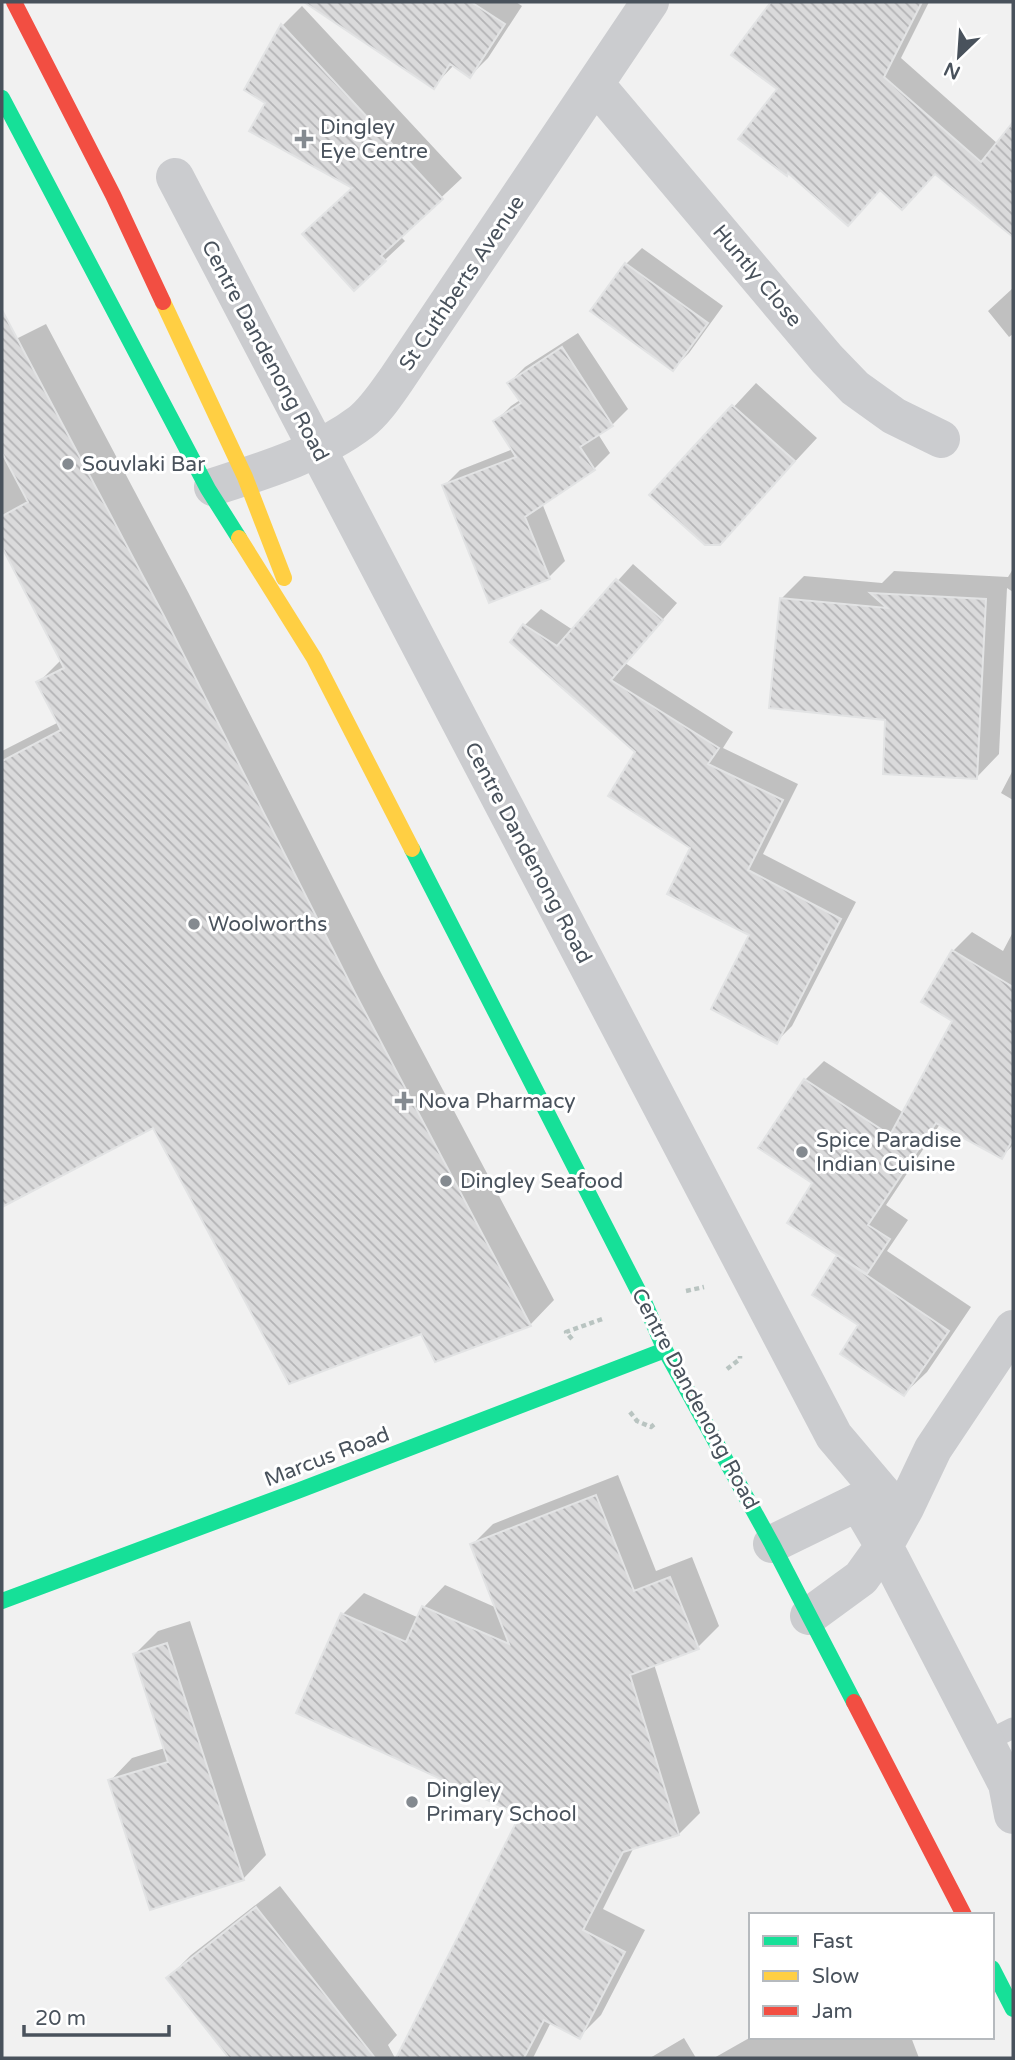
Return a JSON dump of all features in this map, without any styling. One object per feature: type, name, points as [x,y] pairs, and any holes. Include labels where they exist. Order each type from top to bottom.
[{"type":"main road","name":"Centre Dandenong Road","points":[[14,2],[113,195],[245,477],[314,658]]},
{"type":"main road","name":"Centre Dandenong Road","points":[[2,98],[208,489],[314,658],[645,1304],[666,1350],[772,1544],[963,1913]]},
{"type":"main road","name":"Marcus Road","points":[[2,1601],[666,1350]]},
{"type":"main road","points":[[994,1972],[1013,2009]]},
{"type":"street","name":"St Cuthberts Avenue","points":[[208,489],[316,449],[363,421],[380,401],[650,2]]},
{"type":"street","name":"Huntly Close","points":[[596,85],[855,388],[894,416],[941,439]]},
{"type":"street","name":"Centre Dandenong Road","points":[[174,177],[834,1436],[881,1513],[999,1735],[1013,1815]]},
{"type":"street","points":[[808,1616],[860,1578],[881,1513],[933,1449],[1013,1329]]},
{"type":"street","points":[[772,1544],[881,1513]]},
{"type":"building","points":[[304,2],[471,2],[505,24],[470,78],[450,64],[434,89]]},
{"type":"building","points":[[771,2],[922,2],[884,77],[981,162],[1013,122],[1013,237],[935,174],[902,210],[880,190],[848,226],[788,173],[787,176],[738,139],[777,89],[731,55]]},
{"type":"building","points":[[281,24],[443,199],[381,256],[386,261],[354,291],[302,234],[352,188],[249,131],[265,103],[244,90]]},
{"type":"building","points":[[625,263],[708,323],[673,371],[590,311]]},
{"type":"building","points":[[2,310],[164,616],[355,993],[531,1326],[435,1362],[421,1334],[289,1384],[153,1128],[2,1207],[2,761],[61,730],[36,682],[64,668],[2,547],[2,516],[28,502],[2,453]]},
{"type":"building","points":[[562,347],[613,426],[580,447],[595,470],[525,517],[550,579],[489,603],[442,485],[516,457],[493,421],[521,403],[507,383]]},
{"type":"building","points":[[732,405],[795,461],[720,545],[705,545],[649,495]]},
{"type":"building","points":[[616,579],[663,620],[611,680],[719,748],[708,764],[783,800],[748,870],[841,919],[777,1044],[711,1009],[749,935],[667,894],[690,848],[608,796],[635,752],[510,642],[523,624],[557,646]]},
{"type":"building","points":[[870,593],[986,599],[977,779],[883,774],[885,720],[769,708],[780,598],[887,608]]},
{"type":"building","points":[[952,950],[1013,987],[1013,1139],[1002,1159],[936,1123],[868,1225],[890,1239],[867,1274],[787,1223],[812,1183],[758,1148],[804,1079],[890,1135],[952,1021],[921,1002]]},
{"type":"building","points":[[837,1255],[949,1331],[904,1396],[840,1354],[858,1325],[812,1295]]},
{"type":"building","points":[[596,1495],[634,1591],[670,1577],[699,1649],[630,1675],[679,1835],[623,1852],[583,1930],[625,1952],[580,2039],[544,2020],[524,2058],[396,2058],[520,1815],[296,1713],[341,1613],[406,1642],[422,1606],[509,1644],[470,1544]]},
{"type":"building","points":[[167,1643],[244,1880],[150,1910],[108,1780],[168,1762],[133,1654]]},
{"type":"building","points":[[256,1907],[375,2058],[229,2058],[166,1978]]},
{"type":"traffic: fast","points":[[2,98],[208,489],[239,538]]},
{"type":"traffic: fast","points":[[412,849],[645,1304],[665,1350],[772,1544],[854,1702]]},
{"type":"traffic: fast","points":[[2,1601],[665,1350]]},
{"type":"traffic: fast","points":[[994,1972],[1013,2009]]},
{"type":"traffic: slow","points":[[163,302],[245,477],[284,578]]},
{"type":"traffic: slow","points":[[239,538],[314,658],[412,849]]},
{"type":"traffic: jam","points":[[14,2],[113,195],[163,302]]},
{"type":"traffic: jam","points":[[854,1702],[963,1913]]},
{"type":"place","name":"Dingley Eye Centre","points":[[304,139]]},
{"type":"place","name":"Souvlaki Bar","points":[[68,464]]},
{"type":"place","name":"Woolworths","points":[[194,924]]},
{"type":"place","name":"Nova Pharmacy","points":[[404,1101]]},
{"type":"place","name":"Spice Paradise Indian Cuisine","points":[[802,1152]]},
{"type":"place","name":"Dingley Seafood","points":[[446,1181]]},
{"type":"place","name":"Dingley Primary School","points":[[412,1802]]}]
